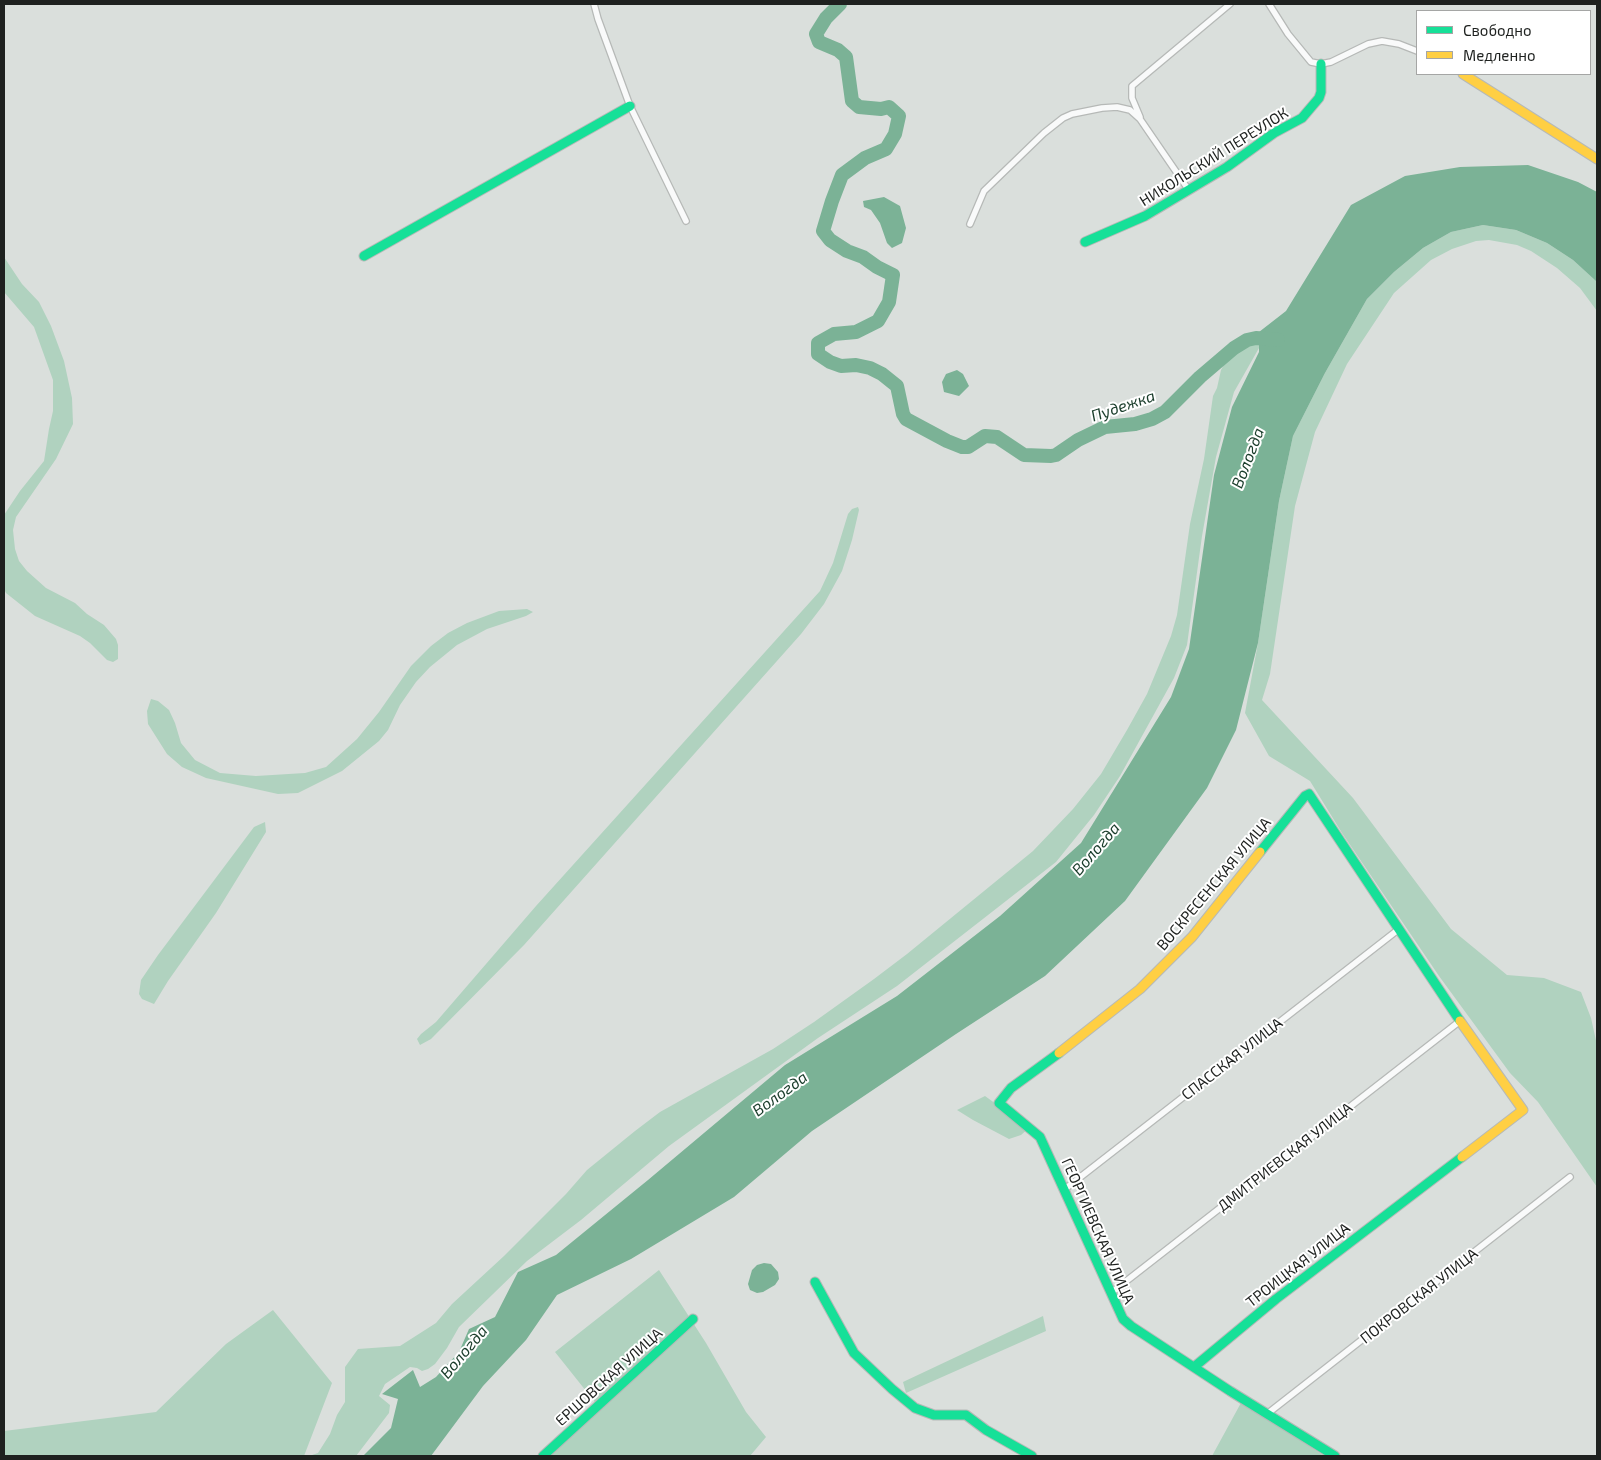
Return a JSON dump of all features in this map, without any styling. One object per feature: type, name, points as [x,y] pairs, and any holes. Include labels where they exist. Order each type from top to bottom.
[{"type":"street","points":[[594,4],[630,106],[686,221]]},
{"type":"street","points":[[1140,119],[1132,98],[1132,86],[1230,4]]},
{"type":"street","points":[[1268,4],[1310,62],[1321,64],[1332,62],[1368,44],[1382,41],[1399,44],[1416,51]]},
{"type":"street","name":"НИКОЛЬСКИЙ ПЕРЕУЛОК","points":[[1084,242],[1139,220],[1227,167],[1274,134],[1302,118],[1319,98],[1321,92],[1321,64]]},
{"type":"street","points":[[1465,75],[1597,159]]},
{"type":"street","points":[[364,256],[630,106]]},
{"type":"street","points":[[970,224],[984,191],[1044,133],[1062,118],[1087,111],[1117,107],[1130,110],[1140,119],[1188,189]]},
{"type":"street","name":"ВОСКРЕСЕНСКАЯ УЛИЦА","points":[[999,1103],[1011,1088],[1079,1038],[1140,989],[1192,937],[1305,796],[1309,794],[1399,929]]},
{"type":"street","points":[[1399,929],[1460,1021]]},
{"type":"street","name":"СПАССКАЯ УЛИЦА","points":[[1065,1189],[1399,929]]},
{"type":"street","name":"ТРОИЦКАЯ УЛИЦА","points":[[1194,1367],[1276,1299],[1523,1110],[1460,1021]]},
{"type":"street","name":"ДМИТРИЕВСКАЯ УЛИЦА","points":[[1111,1294],[1460,1021]]},
{"type":"street","name":"ГЕОРГИЕВСКАЯ УЛИЦА","points":[[999,1103],[1040,1137],[1123,1319],[1194,1367],[1335,1456]]},
{"type":"street","name":"ПОКРОВСКАЯ УЛИЦА","points":[[1267,1414],[1570,1177]]},
{"type":"street","points":[[815,1282],[854,1353],[915,1408],[934,1415],[966,1415],[986,1430],[1032,1456]]},
{"type":"street","name":"ЕРШОВСКАЯ УЛИЦА","points":[[543,1456],[693,1319]]},
{"type":"shaded area","points":[[1483,225],[1516,230],[1547,243],[1573,260],[1597,282],[1597,311],[1580,288],[1557,268],[1531,251],[1517,245],[1489,240],[1476,241],[1452,249],[1431,260],[1394,293],[1347,364],[1315,432],[1295,506],[1270,674],[1262,700],[1353,798],[1451,929],[1507,975],[1544,978],[1581,992],[1591,1018],[1597,1045],[1597,1187],[1538,1102],[1510,1073],[1439,976],[1342,833],[1310,781],[1269,756],[1245,713],[1258,643],[1279,501],[1293,436],[1325,373],[1367,299],[1394,272],[1423,248],[1451,232]]},
{"type":"shaded area","points":[[4,257],[22,284],[39,302],[51,326],[64,361],[72,398],[73,424],[56,459],[16,517],[13,530],[15,549],[19,561],[46,588],[75,603],[87,614],[104,625],[116,639],[118,645],[118,659],[113,662],[107,660],[80,636],[35,616],[6,593],[4,589],[4,515],[44,461],[53,411],[53,380],[34,327],[4,292]]},
{"type":"shaded area","points":[[1254,341],[1259,345],[1259,348],[1234,392],[1216,457],[1202,536],[1187,645],[1174,678],[1120,776],[1094,815],[1056,862],[897,986],[818,1038],[669,1146],[581,1220],[527,1261],[459,1327],[435,1364],[422,1371],[410,1367],[385,1384],[379,1396],[390,1405],[389,1413],[356,1456],[309,1456],[318,1453],[330,1434],[337,1415],[345,1402],[345,1367],[358,1349],[400,1346],[436,1323],[452,1304],[504,1256],[566,1194],[587,1170],[635,1131],[660,1112],[773,1049],[874,979],[1033,851],[1073,809],[1101,774],[1127,730],[1147,694],[1171,636],[1177,615],[1190,524],[1204,459],[1213,396],[1221,370],[1227,359],[1248,342]]},
{"type":"shaded area","points":[[858,507],[859,510],[852,540],[842,571],[824,604],[801,634],[524,945],[431,1039],[420,1045],[417,1039],[421,1034],[436,1022],[536,906],[820,591],[833,563],[848,514],[852,509]]},
{"type":"shaded area","points":[[527,609],[533,612],[487,629],[457,645],[430,667],[416,682],[400,705],[388,730],[379,741],[342,771],[298,793],[278,794],[206,778],[182,767],[167,754],[148,724],[147,711],[151,699],[158,701],[169,710],[181,743],[195,760],[220,773],[256,776],[305,773],[326,767],[357,739],[379,712],[411,666],[431,646],[448,633],[467,623],[499,611]]},
{"type":"shaded area","points":[[265,822],[266,832],[216,913],[154,1004],[142,999],[139,994],[141,980],[158,955],[254,827]]},
{"type":"shaded area","points":[[985,1096],[1029,1128],[1021,1135],[1009,1139],[957,1110]]},
{"type":"shaded area","points":[[659,1270],[706,1343],[746,1412],[766,1437],[750,1456],[547,1456],[598,1406],[555,1352]]},
{"type":"shaded area","points":[[273,1310],[332,1383],[304,1456],[4,1456],[4,1431],[156,1412],[226,1344]]},
{"type":"shaded area","points":[[1043,1316],[1046,1331],[906,1393],[903,1382]]},
{"type":"shaded area","points":[[1242,1401],[1324,1456],[1212,1456]]},
{"type":"water","name":"Вологда","points":[[1528,165],[1578,182],[1597,192],[1597,282],[1573,260],[1547,243],[1516,230],[1483,225],[1451,232],[1423,248],[1394,272],[1367,299],[1325,373],[1293,436],[1279,501],[1258,643],[1236,730],[1207,788],[1125,901],[1045,976],[812,1131],[734,1197],[631,1259],[557,1295],[526,1340],[483,1386],[431,1456],[363,1456],[391,1428],[398,1399],[382,1394],[413,1370],[420,1387],[436,1377],[459,1352],[469,1329],[495,1317],[518,1272],[556,1255],[785,1065],[897,996],[1000,916],[1081,843],[1171,697],[1189,649],[1214,475],[1232,407],[1259,352],[1259,332],[1286,311],[1351,205],[1405,176],[1460,167]]},
{"type":"water","points":[[884,197],[900,206],[906,228],[902,243],[892,248],[887,243],[880,223],[871,210],[864,207],[863,201]]},
{"type":"water","points":[[957,370],[963,374],[969,386],[959,396],[944,392],[942,382],[946,374]]},
{"type":"water","points":[[771,1264],[778,1272],[779,1279],[775,1285],[763,1292],[757,1293],[750,1290],[748,1284],[752,1270],[757,1265]]},
{"type":"waterway","name":"Пудежка","points":[[840,4],[826,18],[816,34],[819,42],[838,50],[846,57],[852,101],[859,107],[881,109],[889,107],[899,116],[895,134],[886,149],[865,158],[842,175],[823,231],[830,240],[847,251],[863,257],[893,275],[889,302],[878,321],[856,332],[834,334],[818,343],[818,354],[830,362],[841,366],[856,365],[870,368],[882,374],[897,386],[903,414],[906,419],[947,441],[962,447],[968,447],[985,436],[997,437],[1024,455],[1051,456],[1105,427],[1135,424],[1152,419],[1165,412],[1200,377],[1234,348],[1247,340],[1256,338],[1278,340]]},
{"type":"traffic: fast","points":[[1085,242],[1145,216],[1227,167],[1274,133],[1302,118],[1319,98],[1321,92],[1321,64]]},
{"type":"traffic: fast","points":[[364,256],[630,106]]},
{"type":"traffic: fast","points":[[1260,852],[1305,796],[1309,794],[1460,1021]]},
{"type":"traffic: fast","points":[[1059,1053],[1011,1088],[999,1103],[1040,1137],[1123,1319],[1230,1391],[1335,1456]]},
{"type":"traffic: fast","points":[[1194,1367],[1276,1299],[1462,1157]]},
{"type":"traffic: fast","points":[[815,1282],[854,1353],[915,1408],[934,1415],[966,1415],[986,1430],[1032,1456]]},
{"type":"traffic: fast","points":[[543,1456],[693,1319]]},
{"type":"traffic: slow","points":[[1465,75],[1597,159]]},
{"type":"traffic: slow","points":[[1059,1053],[1140,989],[1192,937],[1260,852]]},
{"type":"traffic: slow","points":[[1460,1021],[1523,1110],[1462,1157]]}]
